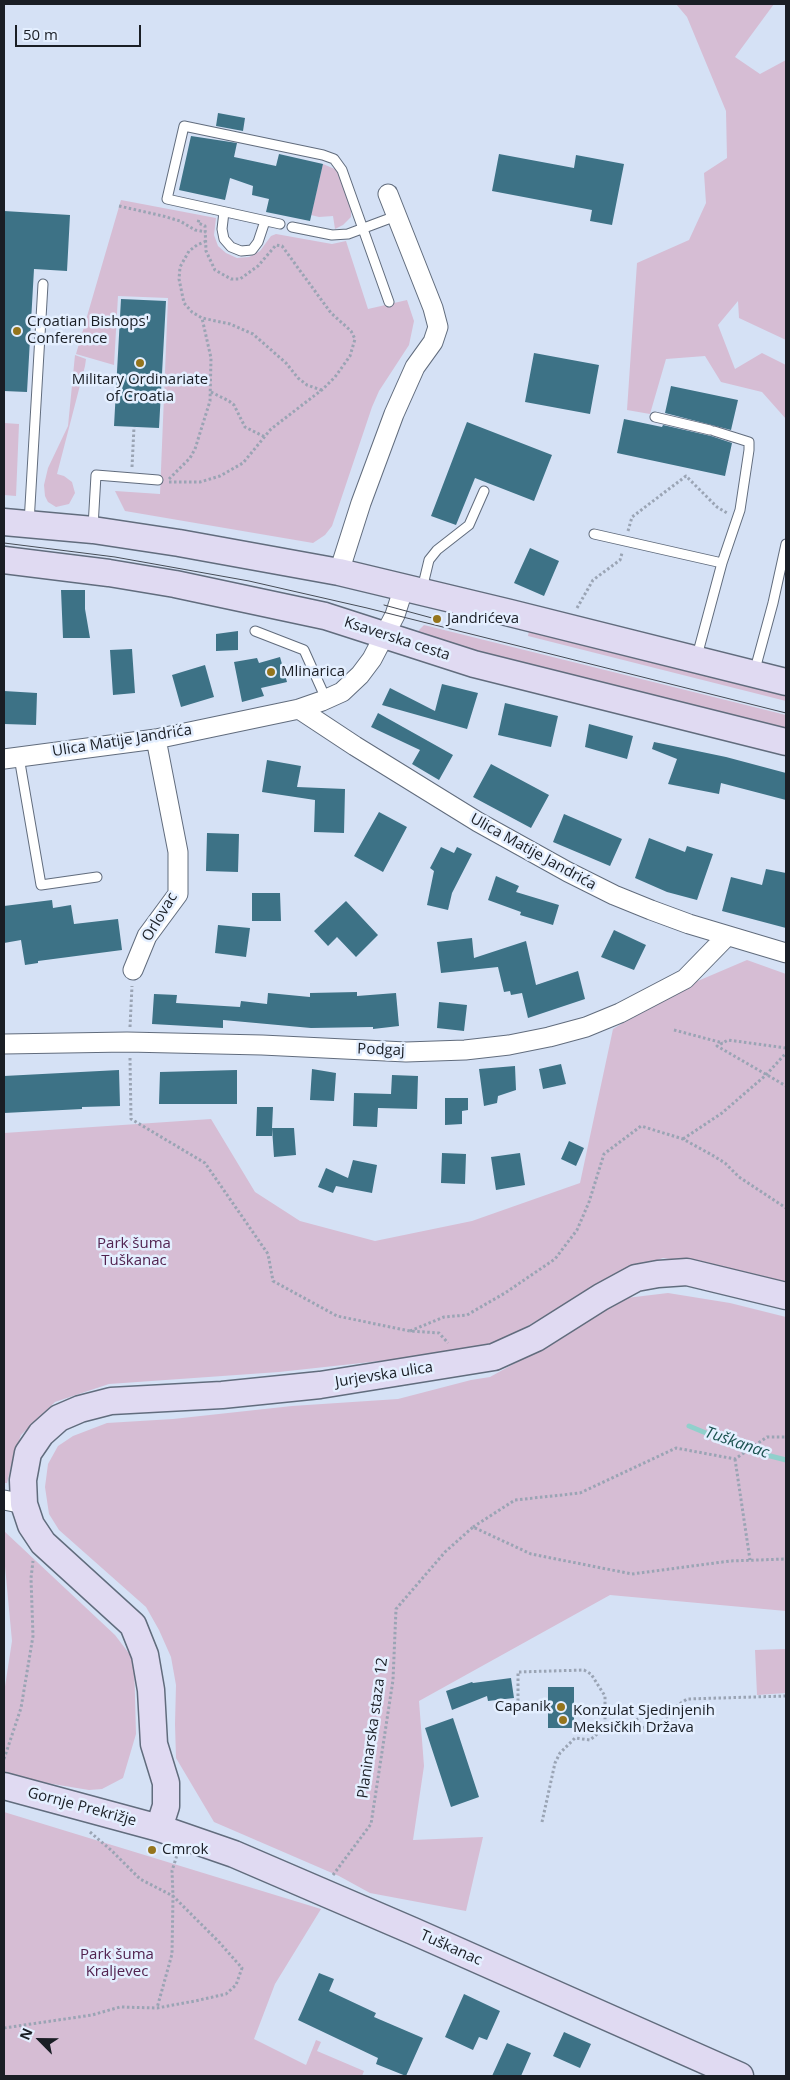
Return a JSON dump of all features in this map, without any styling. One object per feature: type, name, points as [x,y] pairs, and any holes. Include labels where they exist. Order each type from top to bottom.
[{"type":"street","points":[[339,572],[361,503],[394,414],[415,368],[433,342],[438,327],[433,308],[388,194]]},
{"type":"street","points":[[16,523],[93,530],[179,543],[339,572],[786,682]]},
{"type":"street","name":"Ksaverska cesta","points":[[4,560],[109,573],[204,589],[325,616],[515,675],[786,742]]},
{"type":"street","name":"Ulica Matije Jandrića","points":[[12,758],[156,739],[299,709],[326,700],[342,692],[360,675],[413,589]]},
{"type":"street","name":"Ulica Matije Jandrića","points":[[299,709],[469,817],[568,872],[632,903],[689,924],[786,953]]},
{"type":"street","name":"Orlovac","points":[[133,970],[147,936],[178,894],[178,852],[156,739]]},
{"type":"street","name":"Podgaj","points":[[4,1044],[127,1042],[253,1044],[406,1052],[465,1050],[509,1045],[586,1027],[620,1013],[684,979],[727,936]]},
{"type":"street","name":"Jurjevska ulica","points":[[14,1502],[23,1480],[28,1453],[41,1434],[59,1418],[80,1409],[111,1401],[222,1395],[320,1385],[494,1358],[536,1338],[601,1297],[636,1278],[658,1274],[687,1272],[786,1296]]},
{"type":"street","points":[[14,1502],[42,1543],[132,1625],[145,1655],[151,1690],[154,1744],[166,1783],[166,1806],[159,1828]]},
{"type":"street","name":"Gornje Prekrižje","points":[[4,1786],[159,1828]]},
{"type":"street","name":"Tuškanac","points":[[159,1828],[260,1865],[740,2076]]},
{"type":"lane","points":[[280,224],[167,199],[184,126],[323,155],[334,159],[342,170],[389,302]]},
{"type":"lane","points":[[224,212],[222,229],[224,239],[231,247],[241,251],[252,250],[258,242],[266,221]]},
{"type":"lane","points":[[292,227],[332,235],[348,234],[396,216]]},
{"type":"lane","points":[[16,523],[43,284]]},
{"type":"lane","points":[[655,417],[749,442],[748,466],[736,519],[696,659]]},
{"type":"lane","points":[[93,530],[96,474],[158,480]]},
{"type":"lane","points":[[413,589],[429,560],[437,550],[469,525],[484,491]]},
{"type":"lane","points":[[594,534],[722,563]]},
{"type":"lane","points":[[754,673],[774,603],[786,544]]},
{"type":"lane","points":[[256,631],[304,650],[326,700]]},
{"type":"lane","points":[[12,758],[41,885],[97,877]]},
{"type":"path","points":[[119,206],[180,221],[196,230],[206,232]]},
{"type":"path","points":[[202,207],[198,223],[205,226],[206,251],[215,270],[231,279],[240,280],[258,266],[276,245],[282,246],[331,313],[351,331],[355,339],[350,356],[335,376],[321,390],[293,410],[264,437],[243,463],[234,470],[200,482],[167,482],[190,458],[204,426],[211,392],[211,358],[202,318]]},
{"type":"path","points":[[206,241],[197,245],[184,258],[180,267],[179,279],[184,303],[192,312],[202,318],[230,324],[253,334],[286,363],[298,378],[307,385],[321,390]]},
{"type":"path","points":[[211,392],[229,401],[239,413],[245,426],[264,437]]},
{"type":"path","points":[[132,478],[134,427]]},
{"type":"path","points":[[627,534],[632,517],[686,476],[718,507],[736,519]]},
{"type":"path","points":[[576,610],[593,580],[620,560],[623,548]]},
{"type":"path","points":[[130,1035],[133,970]]},
{"type":"path","points":[[674,1030],[723,1043]]},
{"type":"path","points":[[786,1048],[728,1040],[717,1046],[786,1086]]},
{"type":"path","points":[[130,1052],[131,1119],[205,1163],[268,1254],[273,1281],[337,1316],[410,1332],[439,1333]]},
{"type":"path","points":[[683,1139],[722,1113],[766,1075],[786,1053]]},
{"type":"path","points":[[410,1332],[444,1317],[468,1315],[505,1293],[555,1259],[577,1230],[589,1202],[604,1154],[641,1126],[683,1139],[724,1163],[739,1176],[786,1208]]},
{"type":"path","points":[[750,1560],[735,1459],[767,1437],[786,1436]]},
{"type":"path","name":"Planinarska staza 12","points":[[329,1880],[371,1824],[393,1680],[396,1609],[445,1552],[473,1527],[515,1500],[580,1493],[676,1448],[735,1459]]},
{"type":"path","points":[[473,1527],[531,1554],[632,1574],[730,1561],[786,1559]]},
{"type":"path","points":[[4,1760],[21,1708],[33,1636],[31,1578],[34,1559],[42,1543]]},
{"type":"path","points":[[509,1708],[518,1707],[518,1672],[584,1670],[592,1674],[605,1696],[605,1723],[602,1730],[590,1740],[575,1738],[560,1753],[555,1763],[542,1822]]},
{"type":"path","points":[[605,1711],[631,1711],[643,1728],[654,1730],[678,1705],[687,1700],[786,1696]]},
{"type":"path","points":[[4,2028],[92,2015],[120,2007],[157,2008],[226,1994],[236,1985],[242,1968],[219,1942],[172,1896],[140,1879],[88,1830]]},
{"type":"path","points":[[157,2008],[172,1954],[172,1871],[179,1850]]},
{"type":"green space","points":[[676,4],[774,4],[735,57],[760,74],[786,60],[786,340],[739,318],[738,301],[718,325],[735,369],[762,353],[786,365],[786,419],[762,392],[721,382],[705,356],[666,359],[650,414],[627,410],[637,263],[689,240],[706,203],[704,173],[727,158],[726,111],[687,17]]},
{"type":"green space","points":[[323,164],[337,170],[351,209],[351,217],[343,225],[335,229],[333,216],[319,217],[311,215]]},
{"type":"green space","points":[[121,200],[216,218],[214,235],[218,246],[226,253],[237,258],[249,257],[260,251],[271,236],[276,234],[332,244],[346,241],[368,309],[407,300],[414,321],[409,345],[379,391],[372,407],[332,526],[325,535],[313,543],[125,511],[115,491],[160,494],[168,298],[118,296],[114,365],[76,354]]},
{"type":"green space","points":[[75,355],[86,359],[85,366],[57,474],[64,476],[72,482],[75,493],[69,504],[56,507],[48,502],[45,496],[44,485],[48,468],[68,426]]},
{"type":"green space","points":[[4,423],[19,424],[16,496],[4,495]]},
{"type":"green space","points":[[424,625],[786,715],[786,733],[413,636]]},
{"type":"green space","points":[[530,626],[786,690],[786,701],[528,636]]},
{"type":"green space","name":"Park šuma Tuškanac","points":[[747,960],[786,974],[786,1285],[717,1267],[663,1258],[612,1276],[504,1340],[453,1353],[279,1372],[109,1384],[55,1402],[21,1435],[7,1483],[4,1483],[4,1133],[211,1119],[255,1192],[300,1221],[375,1241],[472,1221],[580,1183],[613,1029],[679,989]]},
{"type":"green space","name":"Cmrok","points":[[668,1293],[730,1303],[786,1317],[786,1611],[610,1595],[419,1701],[424,1766],[413,1840],[483,1837],[466,1911],[370,1893],[339,1876],[214,1822],[176,1758],[176,1685],[171,1657],[159,1630],[146,1607],[59,1530],[49,1514],[45,1487],[48,1464],[58,1446],[73,1436],[107,1423],[173,1419],[292,1406],[398,1399],[471,1380],[490,1377],[553,1342],[618,1299]]},
{"type":"green space","points":[[4,1531],[115,1635],[134,1660],[136,1734],[123,1778],[102,1789],[89,1790],[4,1776],[4,1693],[12,1641],[4,1556]]},
{"type":"green space","points":[[786,1649],[786,1693],[757,1695],[755,1650]]},
{"type":"green space","name":"Park šuma Kraljevec","points":[[4,1812],[321,1909],[275,1984],[254,2039],[306,2065],[316,2040],[321,2042],[317,2051],[364,2071],[362,2076],[4,2076]]},
{"type":"building","points":[[218,113],[245,118],[243,131],[216,126]]},
{"type":"building","points":[[191,136],[237,143],[234,157],[276,166],[279,154],[323,164],[310,221],[266,212],[269,199],[252,195],[253,186],[230,178],[225,200],[179,190]]},
{"type":"building","points":[[499,154],[574,168],[576,155],[624,164],[612,225],[590,221],[592,210],[492,191]]},
{"type":"building","name":"Croatian Bishops' Conference","points":[[4,211],[70,215],[67,271],[34,269],[27,392],[4,391]]},
{"type":"building","name":"Military Ordinariate of Croatia","points":[[121,299],[166,301],[159,428],[114,426]]},
{"type":"building","points":[[534,353],[599,365],[590,414],[525,402]]},
{"type":"building","points":[[671,386],[738,400],[731,430],[665,413]]},
{"type":"building","points":[[624,419],[662,427],[663,425],[732,443],[725,476],[617,453]]},
{"type":"building","points":[[467,422],[552,455],[534,501],[475,478],[456,525],[431,516]]},
{"type":"building","points":[[530,548],[559,561],[544,596],[514,583]]},
{"type":"building","points":[[61,590],[85,590],[85,609],[90,638],[63,638]]},
{"type":"building","points":[[238,631],[238,650],[216,651],[216,634]]},
{"type":"building","points":[[132,649],[135,693],[113,695],[110,650]]},
{"type":"building","points":[[280,657],[287,682],[261,688],[264,696],[242,702],[234,662],[257,658],[259,663]]},
{"type":"building","points":[[205,665],[214,697],[181,707],[172,675]]},
{"type":"building","points":[[442,684],[478,693],[467,729],[382,705],[390,688],[435,711]]},
{"type":"building","points":[[4,691],[37,693],[36,725],[4,724]]},
{"type":"building","points":[[505,703],[558,716],[551,747],[498,735]]},
{"type":"building","points":[[378,713],[453,755],[439,780],[412,764],[420,750],[371,727]]},
{"type":"building","points":[[589,724],[633,736],[627,759],[585,747]]},
{"type":"building","points":[[654,742],[726,757],[786,773],[786,800],[721,783],[719,794],[668,784],[677,759],[652,749]]},
{"type":"building","points":[[267,760],[301,766],[297,787],[345,789],[344,833],[314,832],[315,800],[262,792]]},
{"type":"building","points":[[491,764],[549,795],[531,828],[473,797]]},
{"type":"building","points":[[379,812],[407,827],[383,872],[354,856]]},
{"type":"building","points":[[564,814],[622,839],[610,866],[553,842]]},
{"type":"building","points":[[207,833],[239,834],[238,872],[206,871]]},
{"type":"building","points":[[649,838],[685,852],[687,846],[713,854],[697,900],[667,892],[635,878]]},
{"type":"building","points":[[441,847],[454,853],[457,847],[472,854],[452,893],[448,910],[427,905],[434,871],[430,868]]},
{"type":"building","points":[[766,869],[786,873],[786,928],[722,911],[731,877],[762,885]]},
{"type":"building","points":[[496,876],[519,886],[516,892],[559,905],[553,925],[520,915],[521,912],[488,900]]},
{"type":"building","points":[[252,893],[280,893],[281,921],[252,921]]},
{"type":"building","points":[[52,900],[53,908],[71,905],[74,924],[118,919],[122,950],[38,961],[38,963],[25,965],[21,940],[4,943],[4,906]]},
{"type":"building","points":[[346,901],[378,935],[356,957],[337,937],[328,946],[314,931]]},
{"type":"building","points":[[218,925],[250,928],[246,957],[215,953]]},
{"type":"building","points":[[614,930],[646,945],[634,970],[601,957]]},
{"type":"building","points":[[472,938],[474,958],[526,941],[536,985],[578,971],[585,999],[528,1018],[522,993],[511,995],[510,991],[504,992],[498,967],[441,973],[437,942]]},
{"type":"building","points":[[357,992],[357,996],[396,993],[399,1026],[373,1029],[373,1027],[311,1028],[223,1020],[223,1028],[152,1024],[154,994],[177,995],[176,1003],[240,1007],[241,1001],[267,1004],[268,993],[310,997],[310,993]]},
{"type":"building","points":[[439,1002],[467,1005],[464,1031],[437,1028]]},
{"type":"building","points":[[561,1064],[566,1084],[543,1089],[539,1069]]},
{"type":"building","points":[[515,1066],[516,1090],[498,1096],[497,1103],[484,1106],[479,1069]]},
{"type":"building","points":[[312,1069],[336,1073],[334,1101],[310,1100]]},
{"type":"building","points":[[119,1070],[120,1106],[4,1113],[4,1076]]},
{"type":"building","points":[[237,1070],[237,1104],[159,1104],[160,1072]]},
{"type":"building","points":[[392,1075],[418,1076],[417,1109],[378,1108],[377,1127],[353,1126],[354,1093],[391,1094]]},
{"type":"building","points":[[445,1098],[468,1098],[468,1110],[462,1111],[462,1124],[445,1125]]},
{"type":"building","points":[[257,1107],[273,1107],[272,1136],[256,1136]]},
{"type":"building","points":[[272,1128],[294,1128],[296,1155],[274,1157]]},
{"type":"building","points":[[569,1141],[584,1148],[576,1166],[561,1159]]},
{"type":"building","points":[[442,1153],[466,1154],[465,1184],[441,1183]]},
{"type":"building","points":[[520,1153],[525,1185],[496,1190],[491,1157]]},
{"type":"building","points":[[353,1160],[377,1165],[372,1193],[336,1186],[333,1193],[318,1187],[326,1168],[348,1178]]},
{"type":"building","points":[[511,1678],[514,1698],[488,1701],[487,1696],[452,1710],[446,1691],[472,1682]]},
{"type":"building","name":"Capanik","points":[[548,1687],[574,1687],[574,1728],[548,1728]]},
{"type":"building","points":[[453,1718],[479,1797],[451,1807],[425,1728]]},
{"type":"building","points":[[319,1973],[334,1979],[329,1991],[376,2013],[374,2017],[423,2038],[406,2076],[376,2064],[378,2058],[298,2020]]},
{"type":"building","points":[[464,1994],[500,2011],[487,2040],[479,2037],[473,2050],[445,2037]]},
{"type":"building","points":[[564,2032],[591,2044],[580,2068],[553,2056]]},
{"type":"building","points":[[507,2043],[531,2053],[521,2076],[492,2076]]},
{"type":"waterway","name":"Tuškanac","points":[[689,1426],[747,1450],[786,1460]]},
{"type":"tram line","points":[[4,543],[115,557],[249,581],[367,608],[786,713]]},
{"type":"tram line","points":[[384,605],[432,618]]},
{"type":"place","name":"Croatian Bishops' Conference","points":[[17,331]]},
{"type":"place","name":"Military Ordinariate of Croatia","points":[[140,363]]},
{"type":"place","name":"Jandrićeva","points":[[437,619]]},
{"type":"place","name":"Mlinarica","points":[[271,672]]},
{"type":"place","name":"Capanik","points":[[561,1707]]},
{"type":"place","name":"Konzulat Sjedinjenih Meksičkih Država","points":[[563,1720]]},
{"type":"place","name":"Cmrok","points":[[152,1850]]}]
